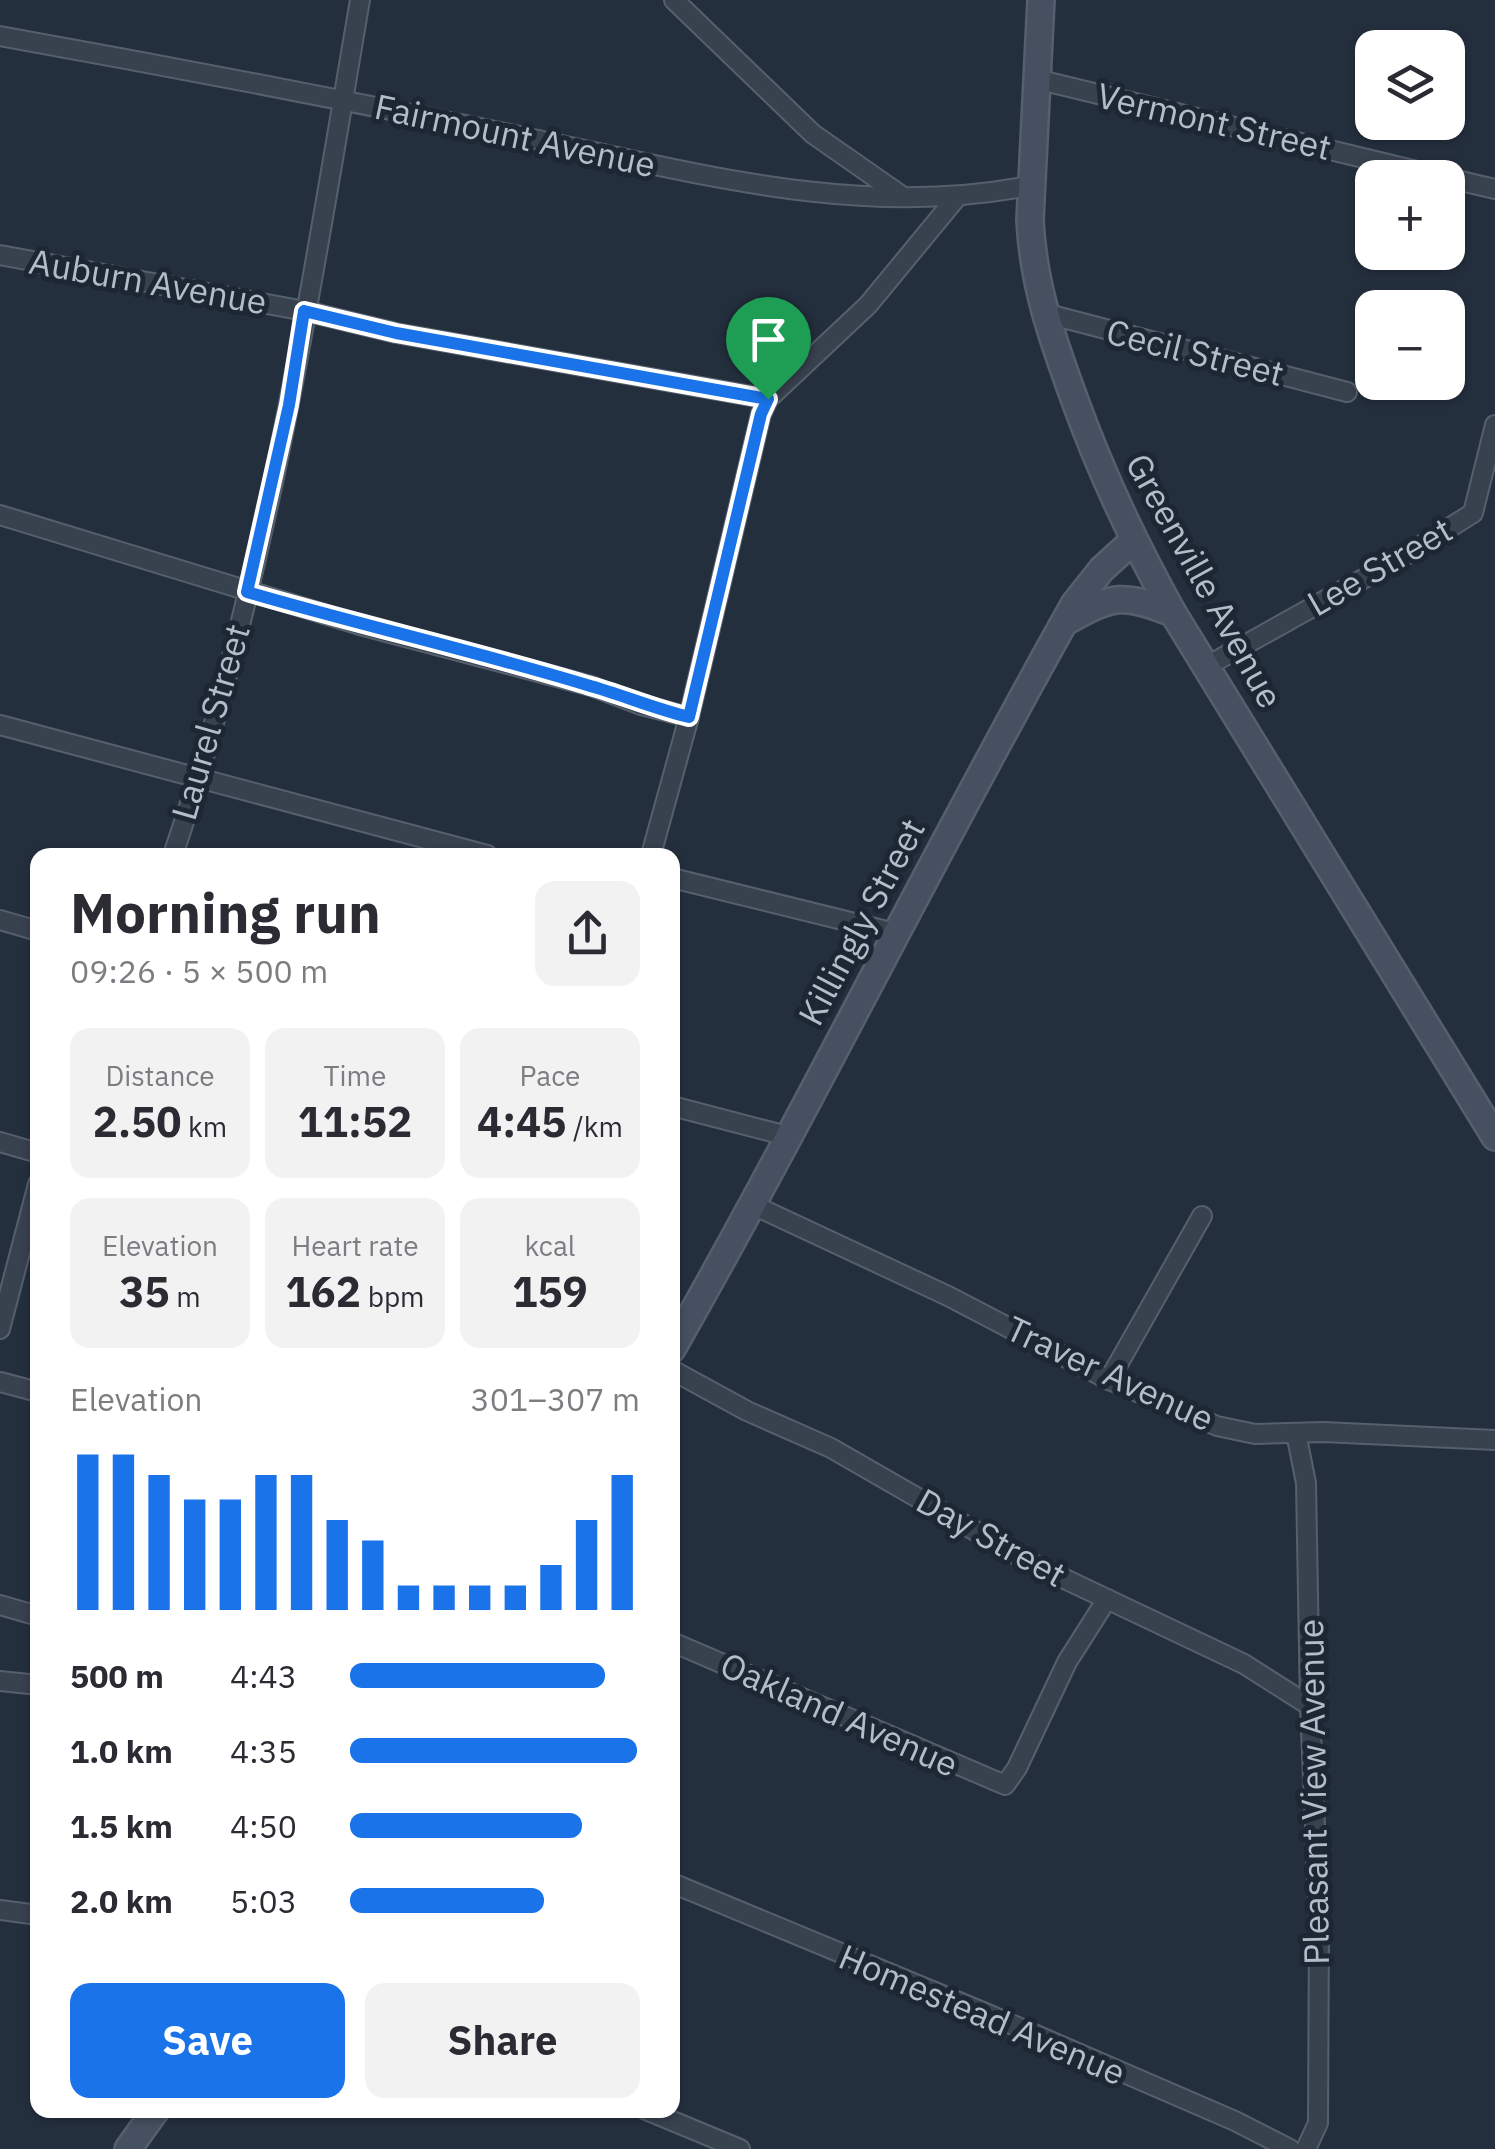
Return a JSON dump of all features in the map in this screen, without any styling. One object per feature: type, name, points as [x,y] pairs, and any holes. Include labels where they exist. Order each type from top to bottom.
[{"type":"main road","name":"Greenville Avenue","points":[[1042,0],[1032,255],[1044,314],[1094,454],[1133,541],[1173,613],[1495,1137]]},
{"type":"main road","name":"Killingly Street","points":[[680,1330],[1075,602],[1133,541]]},
{"type":"main road","points":[[1063,624],[1098,604],[1124,597],[1173,613]]},
{"type":"main road","points":[[129,2149],[150,2118]]},
{"type":"street","name":"Laurel Street","points":[[175,848],[199,778],[247,592],[289,405],[360,0]]},
{"type":"street","points":[[674,0],[812,134],[907,199]]},
{"type":"street","name":"Fairmount Avenue","points":[[0,36],[800,190],[907,199],[957,197],[1033,184]]},
{"type":"street","name":"Vermont Street","points":[[1040,80],[1372,160]]},
{"type":"street","name":"Vermont Street","points":[[1465,182],[1495,189]]},
{"type":"street","points":[[653,848],[689,717],[761,414],[768,399],[868,305],[957,197]]},
{"type":"street","name":"Auburn Avenue","points":[[0,255],[304,311],[396,333],[768,399]]},
{"type":"street","name":"Cecil Street","points":[[1044,314],[1347,392]]},
{"type":"street","name":"Lee Street","points":[[1207,666],[1406,555],[1472,512],[1486,499],[1495,425]]},
{"type":"street","points":[[0,514],[247,592],[591,686],[641,706],[689,717]]},
{"type":"street","points":[[0,726],[462,848]]},
{"type":"street","points":[[680,880],[894,933]]},
{"type":"street","points":[[0,920],[30,929]]},
{"type":"street","points":[[680,1108],[787,1136]]},
{"type":"street","points":[[0,1142],[30,1151]]},
{"type":"street","name":"Traver Avenue","points":[[750,1204],[948,1296],[1109,1380],[1217,1426],[1254,1434],[1495,1440]]},
{"type":"street","points":[[0,1329],[30,1215]]},
{"type":"street","points":[[1109,1380],[1202,1216]]},
{"type":"street","name":"Day Street","points":[[680,1374],[831,1448],[1031,1563],[1244,1664],[1310,1706]]},
{"type":"street","points":[[0,1382],[30,1390]]},
{"type":"street","name":"Pleasant View Avenue","points":[[1296,1433],[1306,1483],[1319,1922],[1318,2123],[1306,2149]]},
{"type":"street","name":"Oakland Avenue","points":[[680,1645],[1005,1786],[1018,1768],[1068,1662],[1106,1600]]},
{"type":"street","points":[[0,1605],[30,1614]]},
{"type":"street","points":[[0,1681],[30,1684]]},
{"type":"street","name":"Homestead Avenue","points":[[680,1885],[983,2012],[1249,2127],[1290,2149]]},
{"type":"street","points":[[3,1914],[30,1915]]},
{"type":"street","points":[[665,2118],[740,2149]]},
{"type":"route","points":[[304,311],[396,333],[768,399],[761,414],[689,717],[641,706],[591,686],[247,592],[289,405],[304,311]]}]
